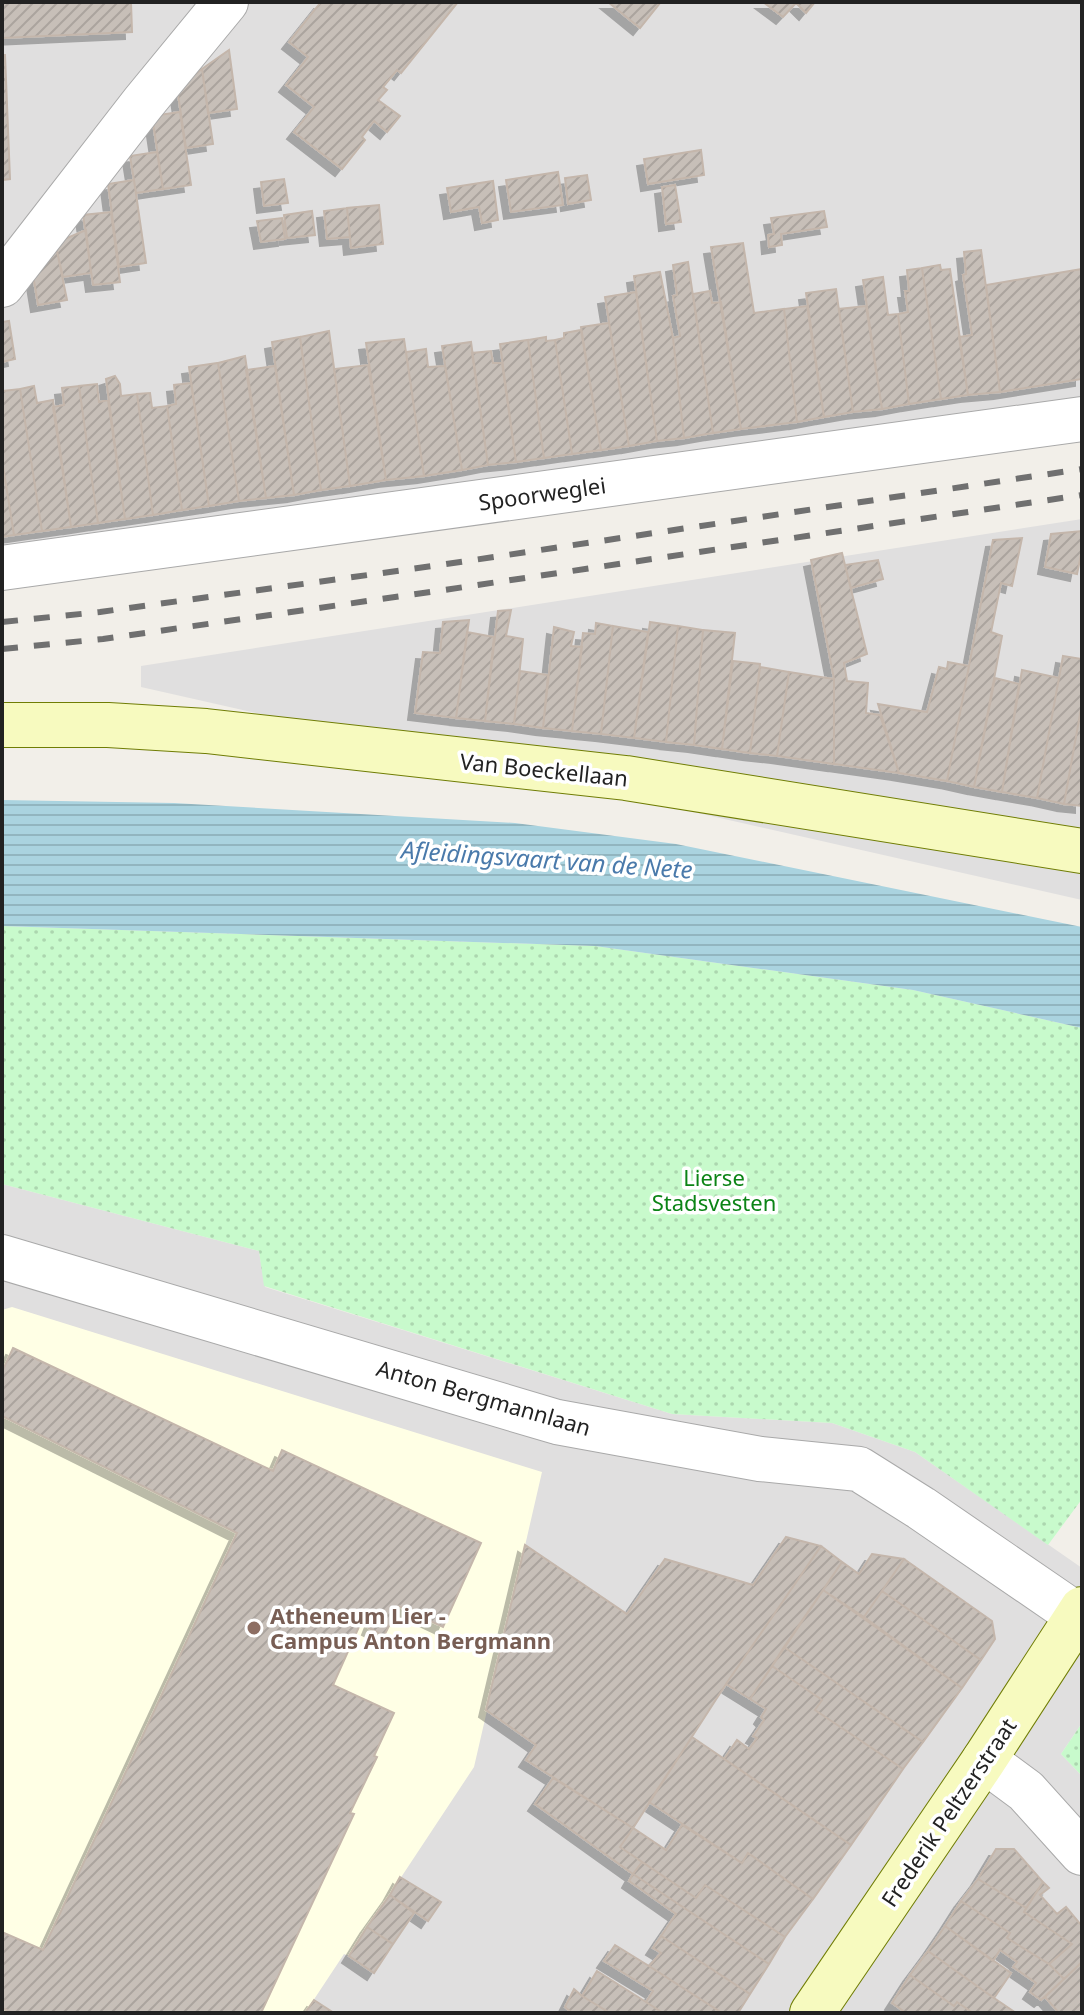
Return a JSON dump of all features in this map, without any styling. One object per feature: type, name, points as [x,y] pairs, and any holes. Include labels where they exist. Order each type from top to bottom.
[{"type":"street","points":[[2,285],[226,2]]},
{"type":"street","name":"Spoorweglei","points":[[2,568],[1082,419]]},
{"type":"street","name":"Van Boeckellaan","points":[[2,725],[108,725],[206,731],[626,778],[1082,851]]},
{"type":"street","name":"Anton Bergmannlaan","points":[[2,1257],[557,1422],[760,1459],[859,1469],[1080,1612]]},
{"type":"street","name":"Frederik Peltzerstraat","points":[[812,2013],[984,1760],[1080,1612]]},
{"type":"street","points":[[984,1760],[1026,1791],[1082,1853]]},
{"type":"shaded area","points":[[2,2],[1082,2],[1082,399],[2,549]]},
{"type":"shaded area","points":[[1082,519],[1082,900],[141,687],[141,666]]},
{"type":"shaded area","points":[[2,1184],[259,1251],[265,1287],[672,1414],[832,1423],[915,1452],[1082,1568],[1082,1723],[1061,1754],[1082,1776],[1082,2013],[2,2013]]},
{"type":"shaded area","name":"Atheneum Lier - Campus Anton Bergmann","points":[[12,1307],[542,1472],[474,1767],[349,1956],[344,1954],[305,2013],[2,2013],[2,1310]]},
{"type":"green space","name":"Lierse Stadsvesten","points":[[2,926],[595,946],[913,990],[1082,1028],[1082,1499],[1048,1545],[915,1452],[832,1423],[672,1414],[264,1286],[259,1251],[2,1184]]},
{"type":"green space","points":[[1082,1723],[1082,1776],[1061,1754]]},
{"type":"water","name":"Afleidingsvaart van de Nete","points":[[2,800],[174,803],[515,823],[676,844],[1082,927],[1082,1028],[913,990],[595,946],[2,926]]},
{"type":"building","points":[[2,2],[131,2],[132,32],[2,38]]},
{"type":"building","points":[[321,2],[458,2],[401,73],[397,70],[383,87],[387,90],[378,100],[400,116],[387,132],[374,121],[362,137],[365,140],[342,169],[294,132],[314,107],[286,85],[308,57],[289,42]]},
{"type":"building","points":[[608,2],[659,2],[660,3],[640,28]]},
{"type":"building","points":[[763,2],[815,2],[806,13],[796,3],[783,17]]},
{"type":"building","points":[[229,50],[237,109],[208,113],[202,69]]},
{"type":"building","points":[[2,55],[5,55],[10,179],[2,180]]},
{"type":"building","points":[[202,69],[213,144],[186,148],[177,88]]},
{"type":"building","points":[[180,112],[191,185],[163,189],[152,116]]},
{"type":"building","points":[[701,150],[704,175],[648,184],[644,159]]},
{"type":"building","points":[[157,152],[163,189],[136,193],[130,156]]},
{"type":"building","points":[[558,172],[563,205],[511,212],[506,180]]},
{"type":"building","points":[[587,175],[591,200],[568,204],[565,178]]},
{"type":"building","points":[[284,179],[288,203],[264,206],[261,182]]},
{"type":"building","points":[[134,180],[146,263],[119,267],[108,184]]},
{"type":"building","points":[[493,181],[498,220],[482,223],[479,207],[451,212],[447,188]]},
{"type":"building","points":[[675,185],[681,222],[666,224],[662,187]]},
{"type":"building","points":[[379,205],[383,244],[351,248],[347,208]]},
{"type":"building","points":[[347,208],[350,237],[327,239],[324,211]]},
{"type":"building","points":[[312,211],[315,235],[287,238],[284,215]]},
{"type":"building","points":[[824,211],[827,227],[781,234],[782,245],[769,247],[768,235],[774,234],[771,218]]},
{"type":"building","points":[[111,212],[120,282],[93,285],[83,215]]},
{"type":"building","points":[[282,218],[285,239],[261,242],[257,221]]},
{"type":"building","points":[[86,230],[91,273],[63,277],[55,243]]},
{"type":"building","points":[[743,243],[754,313],[784,309],[797,422],[741,429],[711,247]]},
{"type":"building","points":[[981,250],[1000,392],[968,395],[959,337],[972,335],[963,275],[966,274],[964,252]]},
{"type":"building","points":[[57,251],[67,300],[38,305],[31,263]]},
{"type":"building","points":[[688,262],[713,433],[684,438],[673,338],[680,336],[673,296],[677,295],[673,265]]},
{"type":"building","points":[[940,265],[941,270],[950,269],[968,395],[941,399],[922,268]]},
{"type":"building","points":[[922,268],[941,399],[909,404],[898,314],[908,312],[905,291],[909,291],[907,270]]},
{"type":"building","points":[[1082,269],[1082,379],[1000,392],[986,285]]},
{"type":"building","points":[[660,272],[673,338],[684,438],[657,441],[634,276]]},
{"type":"building","points":[[883,277],[888,315],[898,314],[909,404],[882,409],[863,280]]},
{"type":"building","points":[[836,289],[853,412],[824,417],[806,293]]},
{"type":"building","points":[[710,291],[712,303],[721,302],[741,429],[713,433],[693,294]]},
{"type":"building","points":[[636,292],[657,441],[629,446],[605,297]]},
{"type":"building","points":[[807,306],[824,417],[797,422],[784,309]]},
{"type":"building","points":[[866,306],[882,409],[853,412],[839,309]]},
{"type":"building","points":[[9,321],[15,359],[2,362],[2,322]]},
{"type":"building","points":[[609,323],[629,446],[601,450],[581,327]]},
{"type":"building","points":[[581,330],[601,450],[572,454],[555,340],[564,338],[564,333]]},
{"type":"building","points":[[329,331],[350,486],[321,490],[300,337]]},
{"type":"building","points":[[300,337],[321,490],[294,495],[272,342]]},
{"type":"building","points":[[546,337],[546,341],[555,340],[572,454],[544,458],[528,340]]},
{"type":"building","points":[[404,339],[424,476],[386,480],[366,343]]},
{"type":"building","points":[[528,340],[544,458],[516,462],[500,344]]},
{"type":"building","points":[[471,342],[488,465],[462,470],[442,346]]},
{"type":"building","points":[[426,349],[428,367],[445,366],[462,470],[424,476],[406,352]]},
{"type":"building","points":[[491,351],[493,363],[502,363],[516,462],[488,465],[472,353]]},
{"type":"building","points":[[245,356],[266,498],[239,501],[218,363]]},
{"type":"building","points":[[218,363],[239,501],[209,506],[189,367]]},
{"type":"building","points":[[368,365],[386,480],[350,486],[334,369]]},
{"type":"building","points":[[275,366],[294,495],[266,498],[246,370]]},
{"type":"building","points":[[115,376],[120,384],[121,396],[137,394],[153,515],[125,519],[106,379]]},
{"type":"building","points":[[191,383],[209,506],[182,510],[167,406],[176,404],[174,385]]},
{"type":"building","points":[[97,384],[99,402],[108,400],[125,519],[98,523],[79,386]]},
{"type":"building","points":[[34,386],[37,403],[53,400],[71,527],[42,531],[20,389]]},
{"type":"building","points":[[79,386],[98,523],[71,527],[53,407],[64,405],[62,388]]},
{"type":"building","points":[[20,389],[42,531],[14,535],[2,460],[2,399],[3,391]]},
{"type":"building","points":[[150,393],[152,408],[167,406],[182,510],[153,515],[137,394]]},
{"type":"building","points":[[2,460],[14,535],[2,537]]},
{"type":"building","points":[[1082,531],[1077,574],[1045,567],[1051,534]]},
{"type":"building","points":[[1022,538],[1012,586],[1001,583],[991,632],[1002,636],[974,787],[947,781],[993,540]]},
{"type":"building","points":[[842,553],[867,654],[844,663],[847,681],[868,683],[866,713],[880,715],[899,773],[834,764],[834,679],[811,560]]},
{"type":"building","points":[[878,560],[883,579],[851,588],[845,565]]},
{"type":"building","points":[[511,610],[506,636],[523,639],[514,724],[485,721],[498,611]]},
{"type":"building","points":[[469,620],[456,718],[415,713],[423,652],[440,653],[443,622]]},
{"type":"building","points":[[650,622],[678,626],[666,742],[634,738]]},
{"type":"building","points":[[596,623],[613,626],[601,734],[572,731],[583,633],[595,634]]},
{"type":"building","points":[[613,626],[648,632],[634,738],[601,734]]},
{"type":"building","points":[[678,626],[703,630],[694,745],[666,742]]},
{"type":"building","points":[[554,627],[574,632],[571,646],[582,647],[572,731],[543,728]]},
{"type":"building","points":[[703,630],[735,633],[722,749],[694,745]]},
{"type":"building","points":[[467,632],[494,637],[485,721],[456,718]]},
{"type":"building","points":[[1063,656],[1082,659],[1082,703],[1064,804],[1037,798]]},
{"type":"building","points":[[733,661],[760,664],[750,753],[722,749]]},
{"type":"building","points":[[948,662],[969,666],[947,781],[899,773],[878,704],[927,712],[939,667],[947,669]]},
{"type":"building","points":[[760,667],[789,672],[777,756],[750,753]]},
{"type":"building","points":[[1022,670],[1059,678],[1037,798],[1002,792]]},
{"type":"building","points":[[520,671],[548,675],[543,728],[514,724]]},
{"type":"building","points":[[789,672],[834,679],[834,764],[777,756]]},
{"type":"building","points":[[995,678],[1019,684],[1002,792],[974,787]]},
{"type":"building","points":[[1082,703],[1082,806],[1064,804]]},
{"type":"building","points":[[13,1348],[273,1471],[282,1450],[481,1543],[443,1627],[399,1606],[384,1636],[369,1628],[374,1615],[366,1611],[333,1685],[394,1713],[350,1813],[354,1814],[261,2013],[13,2013],[2,2008],[2,1932],[43,1950],[237,1533],[2,1416],[2,1372]]},
{"type":"building","points":[[786,1537],[821,1546],[726,1684],[633,1828],[526,1760],[536,1745],[486,1710],[525,1545],[627,1614],[665,1559],[753,1585]]},
{"type":"building","points":[[821,1546],[842,1562],[750,1699],[726,1684]]},
{"type":"building","points":[[872,1554],[904,1559],[864,1617],[823,1590],[842,1562],[859,1574]]},
{"type":"building","points":[[904,1559],[992,1621],[995,1639],[981,1660],[882,1591]]},
{"type":"building","points":[[823,1590],[962,1688],[923,1742],[784,1647]]},
{"type":"building","points":[[882,1591],[981,1660],[962,1688],[864,1617]]},
{"type":"building","points":[[784,1647],[923,1742],[903,1769],[815,1710],[822,1700],[772,1666]]},
{"type":"building","points":[[772,1666],[822,1700],[815,1710],[903,1769],[851,1845],[724,1759],[737,1740],[749,1749],[757,1738],[753,1736],[764,1720],[761,1717],[766,1709],[750,1699]]},
{"type":"building","points":[[692,1737],[851,1845],[813,1899],[748,1853],[742,1863],[649,1802]]},
{"type":"building","points":[[553,1778],[633,1828],[620,1847],[642,1862],[633,1874],[535,1804]]},
{"type":"building","points":[[682,1825],[742,1863],[748,1853],[813,1899],[785,1937],[705,1885],[696,1898],[620,1847],[633,1828],[666,1850]]},
{"type":"building","points":[[996,1849],[1014,1849],[1043,1882],[1026,1908],[978,1879]]},
{"type":"building","points":[[642,1862],[696,1898],[705,1885],[785,1937],[769,1964],[633,1874]]},
{"type":"building","points":[[633,1874],[769,1964],[750,1994],[661,1936],[676,1914],[629,1881]]},
{"type":"building","points":[[400,1877],[441,1902],[428,1921],[390,1895]]},
{"type":"building","points":[[978,1879],[1026,1908],[1024,1912],[1072,1944],[1049,1964],[1007,1938],[1010,1933],[961,1901]]},
{"type":"building","points":[[1043,1882],[1049,1888],[1040,1895],[1057,1914],[1066,1907],[1082,1926],[1082,1962],[1064,1979],[1049,1964],[1072,1944],[1024,1912]]},
{"type":"building","points":[[390,1895],[414,1913],[393,1944],[367,1927]]},
{"type":"building","points":[[961,1901],[1010,1933],[1007,1938],[1049,1964],[1064,1979],[1041,2000],[1030,1992],[1036,1983],[1013,1967],[1017,1962],[1000,1950],[993,1961],[945,1926]]},
{"type":"building","points":[[945,1926],[1011,1973],[994,1998],[928,1951]]},
{"type":"building","points":[[367,1927],[393,1944],[374,1973],[349,1956]]},
{"type":"building","points":[[661,1936],[750,1994],[738,2013],[722,2013],[649,1966],[661,1953],[653,1948]]},
{"type":"building","points":[[615,1945],[722,2013],[663,2013],[646,2002],[653,1991],[604,1961]]},
{"type":"building","points":[[928,1951],[1016,2013],[973,2013],[957,2002],[954,2006],[910,1975]]},
{"type":"building","points":[[1082,1962],[1082,2013],[1059,2013],[1045,1997]]},
{"type":"building","points":[[597,1971],[663,2013],[610,2013],[582,1996]]},
{"type":"building","points":[[910,1975],[954,2006],[957,2002],[973,2013],[906,2013],[892,2003]]},
{"type":"building","points":[[574,1989],[610,2013],[572,2013],[565,2007]]},
{"type":"building","points":[[314,2000],[334,2013],[305,2013]]},
{"type":"railway","points":[[2,622],[100,612],[440,565],[1082,469]]},
{"type":"railway","points":[[2,649],[103,639],[1082,495]]},
{"type":"place","name":"Atheneum Lier - Campus Anton Bergmann","points":[[254,1628]]}]
